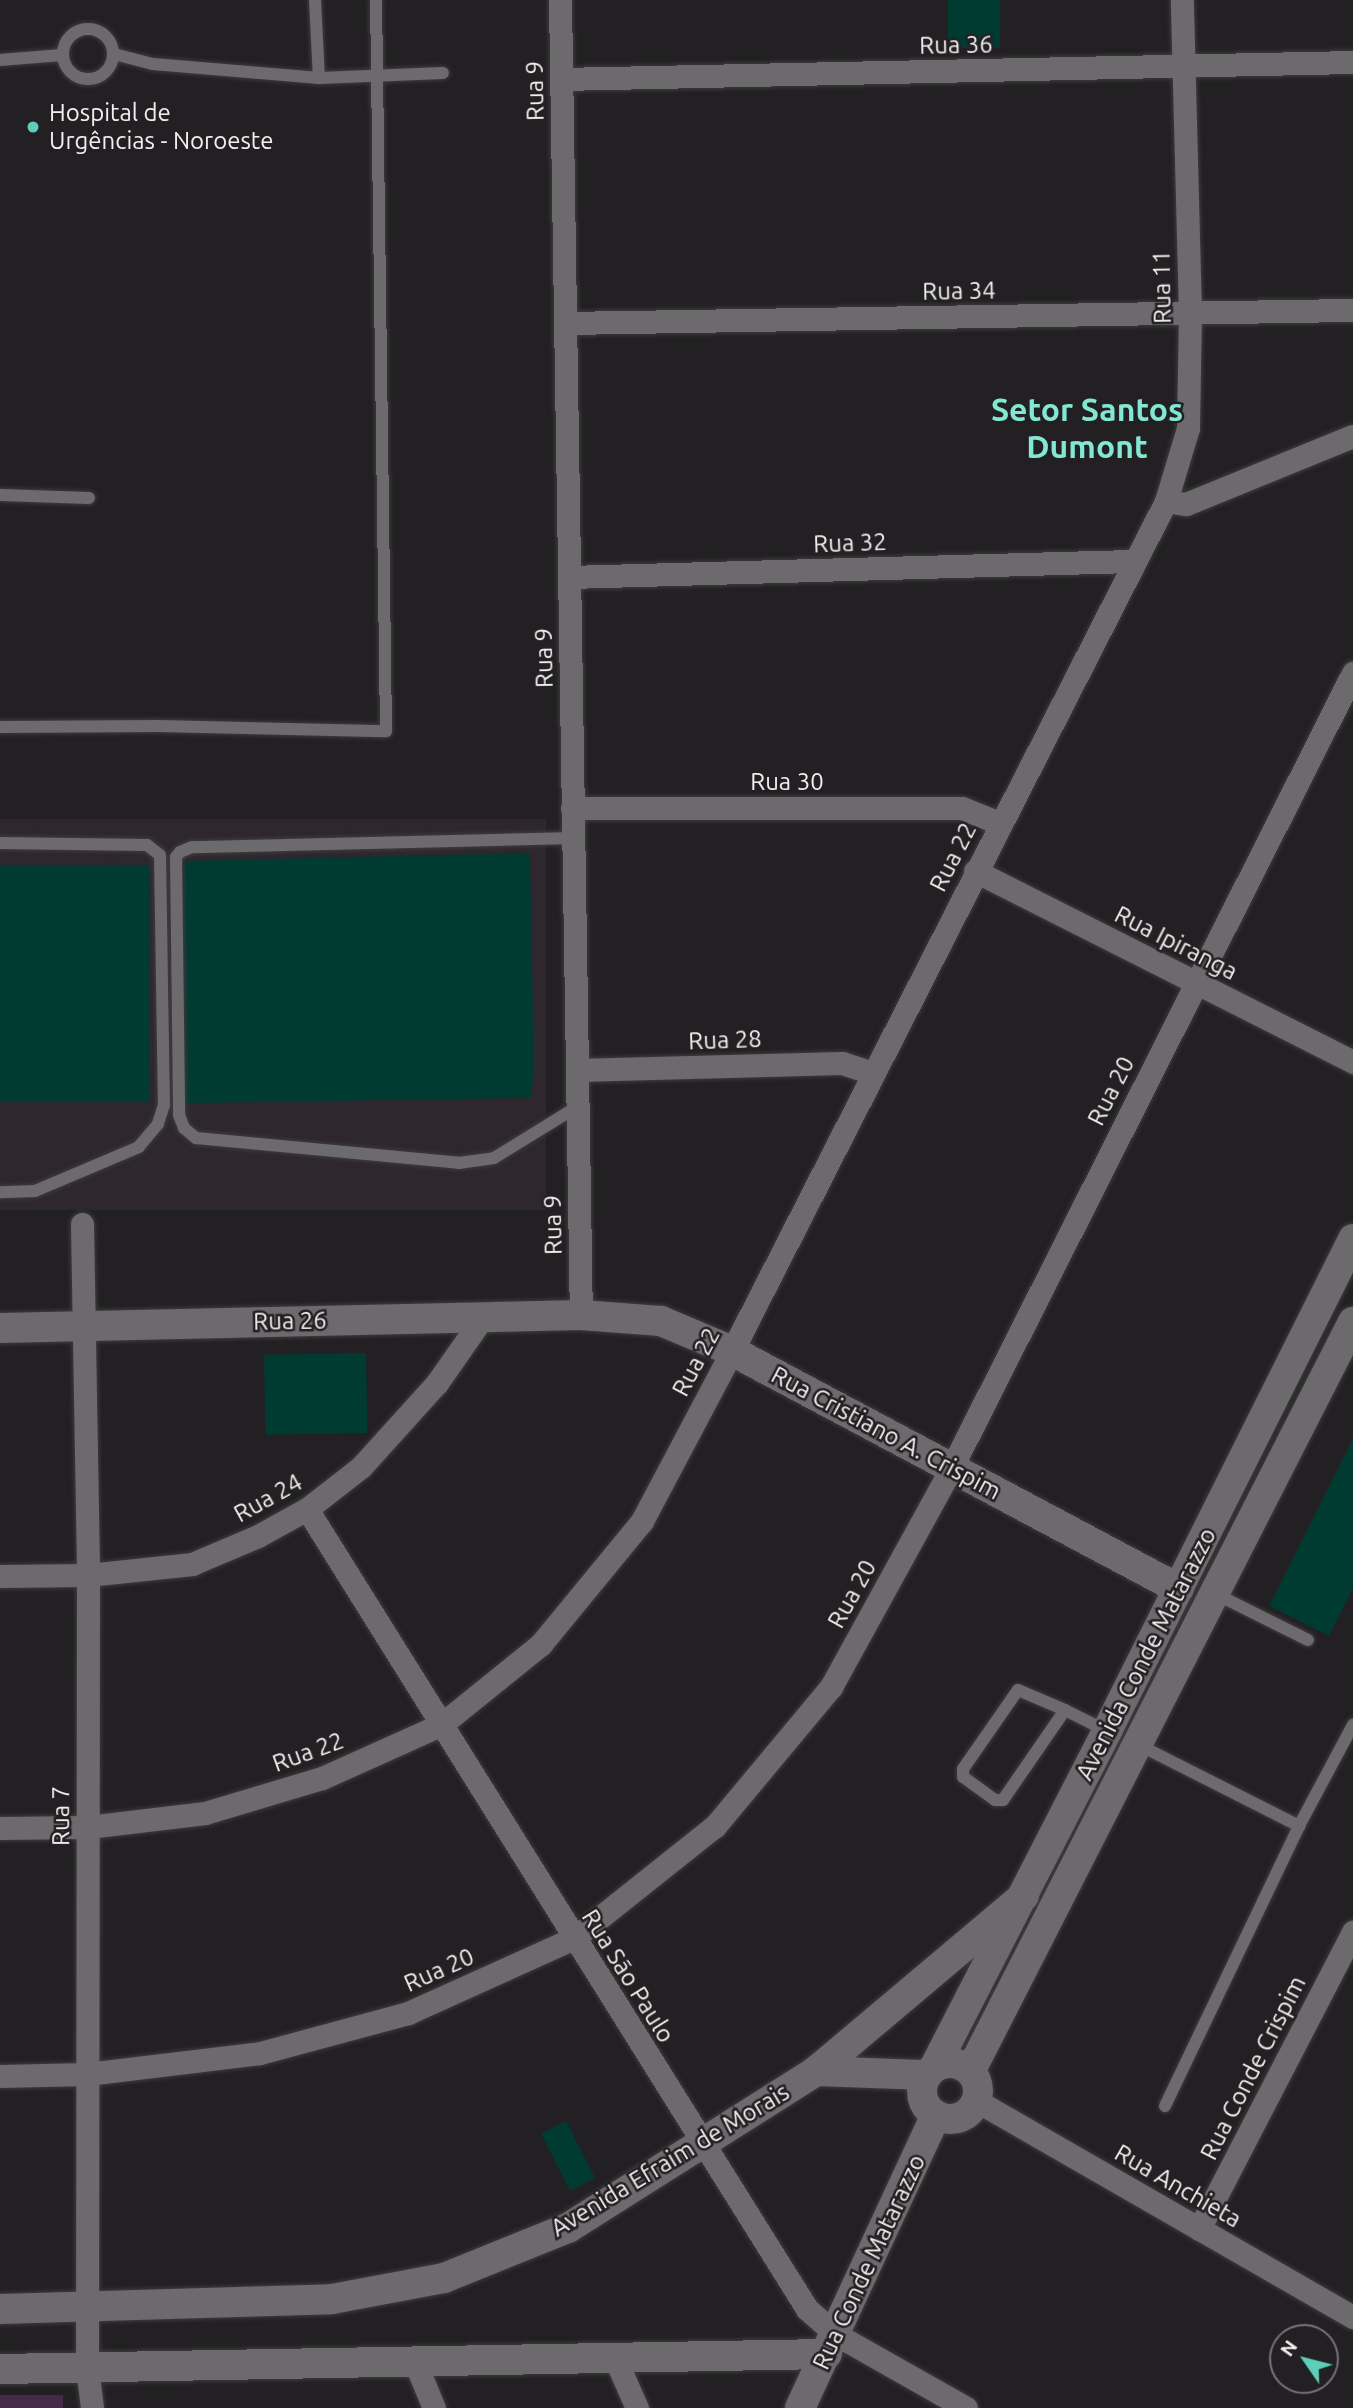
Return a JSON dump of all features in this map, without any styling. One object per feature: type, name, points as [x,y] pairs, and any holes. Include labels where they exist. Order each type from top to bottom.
[{"type":"street","name":"Rua 9","points":[[560,0],[581,1315]]},
{"type":"street","name":"Rua 11","points":[[1132,561],[1166,501],[1188,428],[1190,313],[1182,0]]},
{"type":"street","name":"Rua 36","points":[[561,79],[1353,62]]},
{"type":"street","name":"Rua 34","points":[[565,323],[1353,310]]},
{"type":"street","points":[[1166,501],[1186,504],[1353,436]]},
{"type":"street","name":"Rua 32","points":[[569,576],[1132,561]]},
{"type":"street","name":"Rua 22","points":[[0,1828],[88,1827],[205,1813],[322,1778],[442,1724],[541,1644],[642,1521],[732,1351],[1132,561]]},
{"type":"street","name":"Rua 20","points":[[0,2076],[87,2074],[260,2053],[408,2013],[574,1938],[715,1826],[831,1686],[951,1469],[1353,673]]},
{"type":"street","name":"Rua 30","points":[[572,808],[962,808],[999,823]]},
{"type":"street","name":"Rua Ipiranga","points":[[975,872],[1353,1062]]},
{"type":"street","name":"Rua 28","points":[[577,1070],[842,1063],[873,1073]]},
{"type":"street","name":"Rua 7","points":[[82,1224],[88,1574],[87,2367],[92,2408]]},
{"type":"street","name":"Avenida Conde Matarazzo","points":[[931,2071],[1024,1896],[1353,1239]]},
{"type":"street","name":"Rua Cristiano A. Crispim","points":[[581,1315],[661,1321],[732,1351],[1179,1589]]},
{"type":"street","name":"Rua 26","points":[[0,1328],[581,1315]]},
{"type":"street","name":"Rua 24","points":[[0,1576],[88,1574],[192,1564],[258,1536],[307,1510],[362,1466],[437,1383],[483,1317]]},
{"type":"street","name":"Avenida Conde Matarazzo","points":[[971,2070],[1353,1322]]},
{"type":"street","name":"Rua São Paulo","points":[[307,1510],[702,2144],[832,2345],[966,2408]]},
{"type":"street","points":[[1107,1731],[1137,1744]]},
{"type":"street","points":[[816,2071],[1024,1896]]},
{"type":"street","name":"Rua Conde Crispim","points":[[1199,2229],[1353,1932]]},
{"type":"street","points":[[958,2063],[971,2070],[977,2087],[977,2101],[963,2116],[952,2119],[936,2115],[925,2104],[922,2088],[931,2071],[958,2063]]},
{"type":"street","name":"Avenida Efraim de Morais","points":[[0,2309],[332,2299],[444,2277],[568,2228],[816,2071],[931,2071]]},
{"type":"street","name":"Rua Anchieta","points":[[977,2101],[1353,2317]]},
{"type":"street","name":"Rua Conde Matarazzo","points":[[800,2408],[832,2345],[936,2115]]},
{"type":"street","points":[[0,2368],[615,2358],[832,2345]]},
{"type":"street","points":[[615,2358],[637,2408]]},
{"type":"street","points":[[415,2362],[434,2408]]},
{"type":"lane","points":[[315,0],[319,78]]},
{"type":"lane","points":[[0,727],[158,726],[386,731],[376,0]]},
{"type":"lane","points":[[92,28],[107,37],[114,54],[108,69],[101,75],[84,79],[69,71],[62,55],[68,38],[83,29],[92,28]]},
{"type":"lane","points":[[114,54],[153,64],[319,78],[443,74]]},
{"type":"lane","points":[[0,60],[62,55]]},
{"type":"lane","points":[[0,495],[89,498]]},
{"type":"lane","points":[[573,838],[192,847],[180,852],[176,857],[179,1101],[181,1121],[196,1138],[459,1163],[494,1158],[577,1107]]},
{"type":"lane","points":[[0,844],[147,845],[160,855],[164,1105],[158,1124],[139,1147],[35,1191],[0,1192]]},
{"type":"lane","points":[[1214,1593],[1308,1640]]},
{"type":"lane","points":[[1065,1710],[1006,1798],[995,1800],[963,1777],[963,1769],[1016,1690],[1065,1710],[1107,1731]]},
{"type":"lane","points":[[1165,2106],[1299,1826],[1353,1725]]},
{"type":"lane","points":[[1137,1744],[1299,1826]]},
{"type":"shaded area","points":[[0,819],[546,819],[546,1210],[0,1210]]},
{"type":"shaded area","points":[[0,2395],[63,2395],[63,2408],[0,2408]]},
{"type":"building","points":[[948,0],[1000,0],[1000,48],[948,48]]},
{"type":"building","points":[[530,853],[534,1069],[531,1098],[186,1103],[183,861]]},
{"type":"building","points":[[0,865],[150,865],[150,1102],[0,1102]]},
{"type":"building","points":[[366,1353],[367,1433],[265,1435],[264,1355]]},
{"type":"building","points":[[1353,1439],[1353,1588],[1329,1636],[1269,1606]]},
{"type":"building","points":[[566,2121],[595,2178],[570,2191],[541,2134]]},
{"type":"place","name":"Hospital de Urgências - Noroeste","points":[[33,127]]},
{"type":"district","name":"Setor Santos Dumont","points":[[1087,428]]}]
